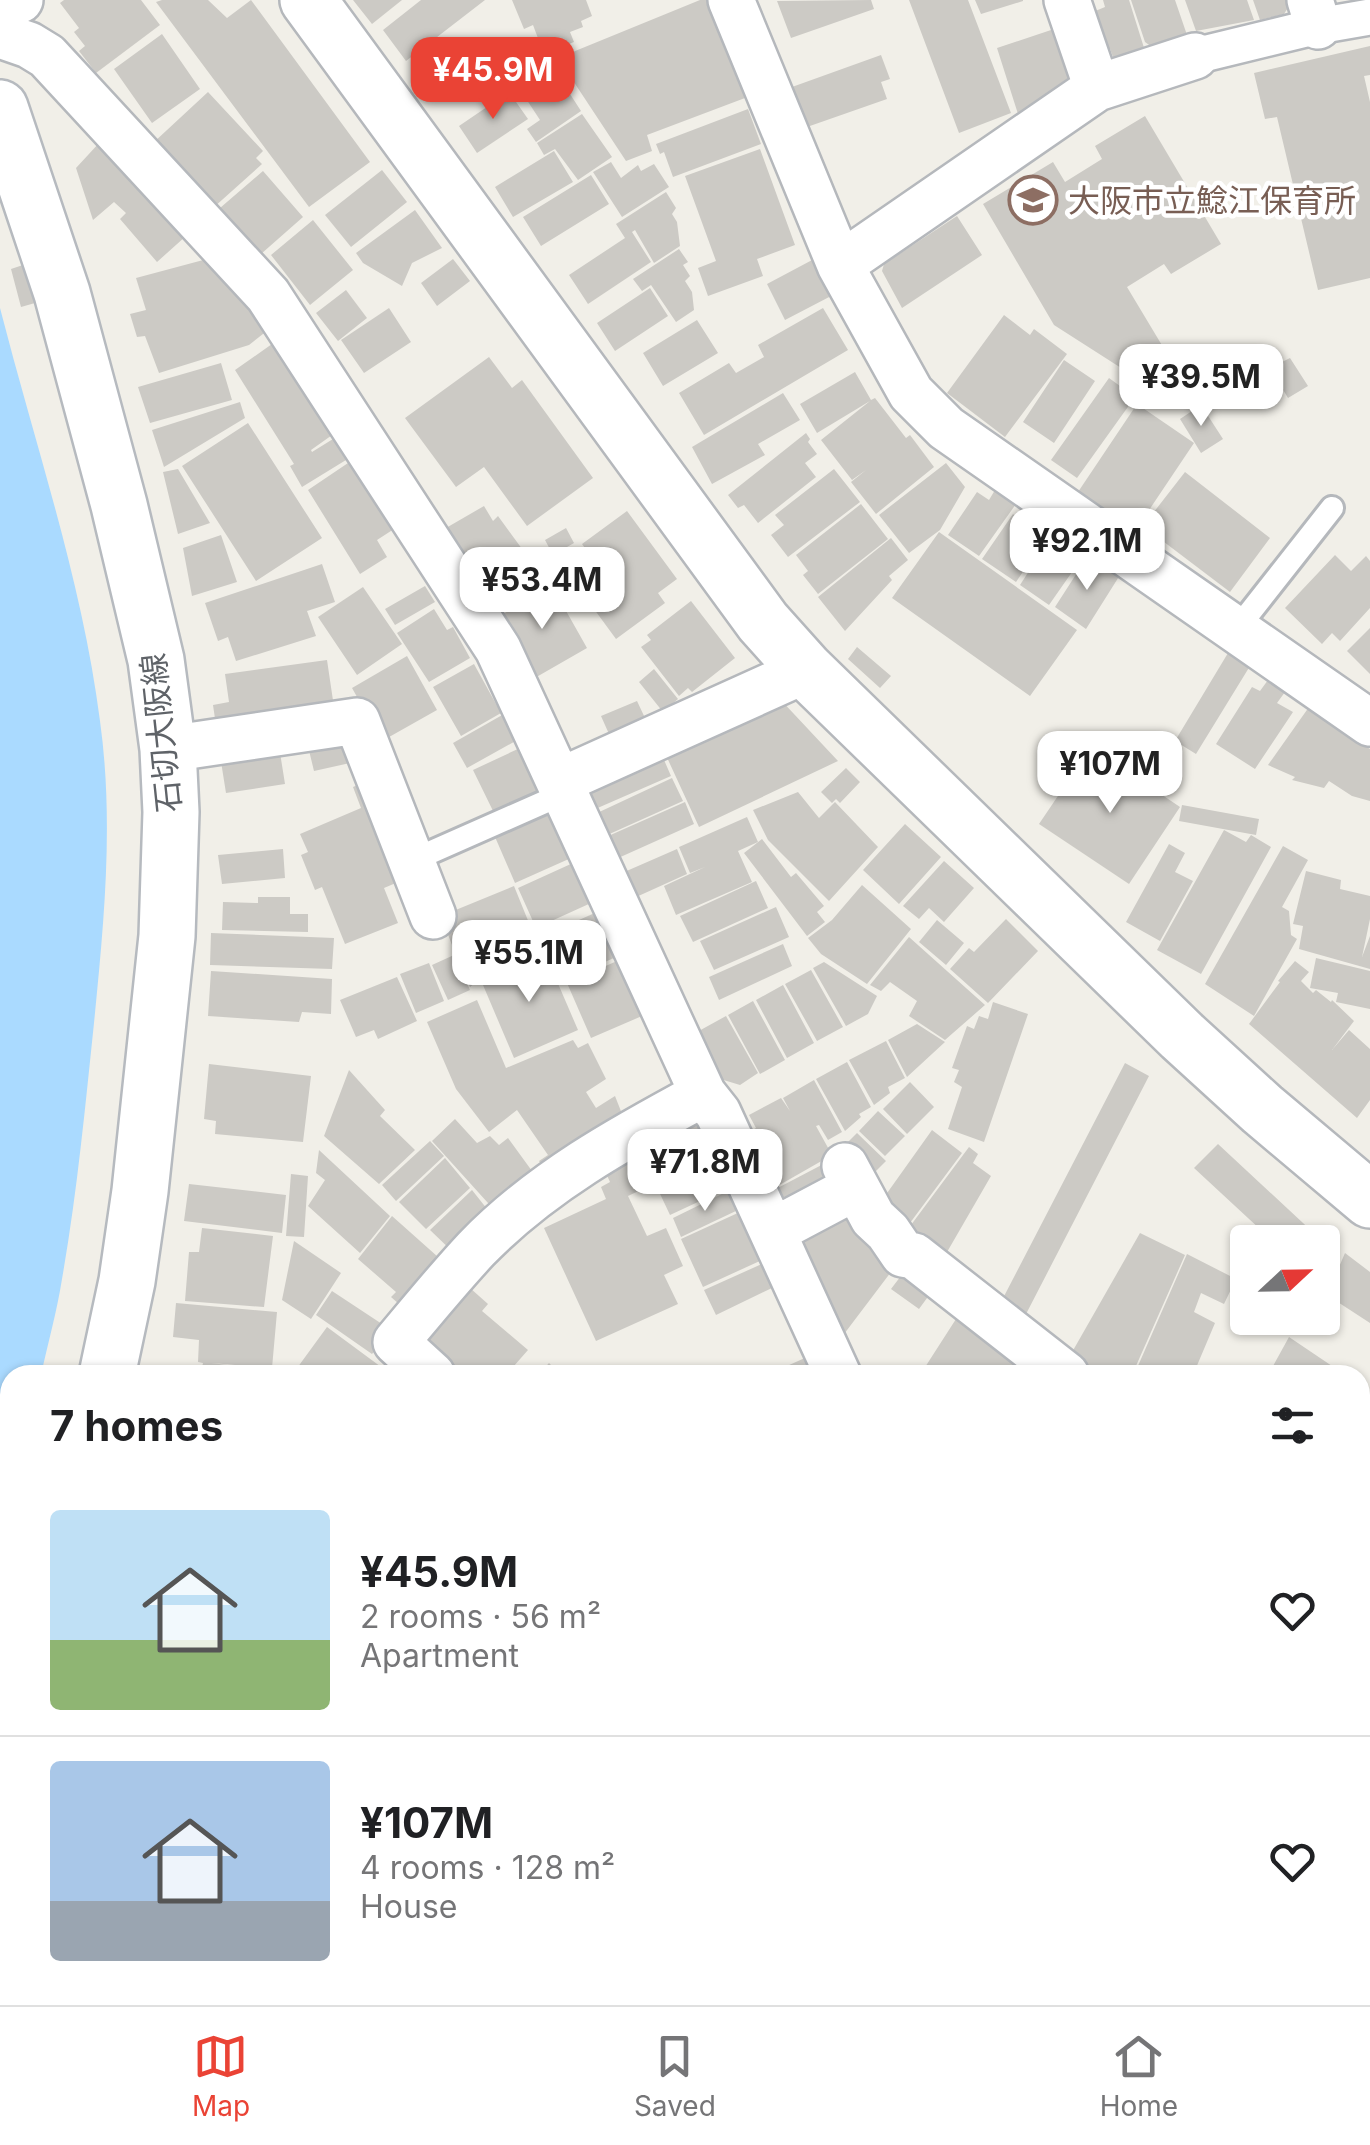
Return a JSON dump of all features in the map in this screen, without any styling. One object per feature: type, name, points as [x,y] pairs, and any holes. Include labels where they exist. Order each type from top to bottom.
[{"type":"street","points":[[0,10],[20,0]]},
{"type":"street","points":[[308,0],[762,622],[806,670],[1182,1036],[1370,1200]]},
{"type":"street","points":[[730,0],[840,265],[911,394],[946,428],[1370,724]]},
{"type":"street","points":[[1067,0],[1097,88]]},
{"type":"street","points":[[840,265],[1097,88],[1314,13],[1370,17]]},
{"type":"street","points":[[0,35],[47,56],[268,295],[498,649],[703,1094],[718,1113],[834,1365]]},
{"type":"street","name":"石切大阪線","points":[[0,108],[62,293],[119,505],[156,660],[168,750],[171,871],[164,969],[128,1281],[109,1365]]},
{"type":"street","points":[[562,787],[806,670]]},
{"type":"street","points":[[168,750],[356,722],[433,916]]},
{"type":"street","points":[[421,1365],[396,1342],[476,1248],[536,1195],[579,1164],[703,1094]]},
{"type":"street","points":[[773,1230],[851,1177],[873,1218],[903,1254],[914,1256],[1053,1365]]},
{"type":"lane","points":[[1236,630],[1332,508]]},
{"type":"lane","points":[[411,861],[562,787]]},
{"type":"water","points":[[0,308],[82,616],[100,721],[107,834],[98,985],[58,1303],[43,1365],[0,1365]]},
{"type":"building","points":[[141,0],[160,25],[96,73],[79,51],[85,46],[74,32],[79,28],[60,3]]},
{"type":"building","points":[[208,0],[227,18],[251,0],[370,162],[309,207],[156,2]]},
{"type":"building","points":[[353,0],[402,0],[372,24]]},
{"type":"building","points":[[421,0],[485,0],[406,61],[383,30]]},
{"type":"building","points":[[512,0],[586,0],[592,16],[581,21],[583,27],[570,32],[574,42],[544,54],[533,25],[524,29]]},
{"type":"building","points":[[700,0],[710,0],[745,98],[647,135],[652,151],[626,161],[558,58]]},
{"type":"building","points":[[871,0],[874,9],[791,38],[777,1]]},
{"type":"building","points":[[909,0],[968,0],[1011,113],[959,133]]},
{"type":"building","points":[[975,0],[1023,0],[1023,1],[981,14]]},
{"type":"building","points":[[1103,0],[1129,0],[1145,51],[1115,62],[1110,49],[1101,52],[1088,14],[1105,7]]},
{"type":"building","points":[[1131,0],[1175,0],[1187,35],[1152,47],[1145,42]]},
{"type":"building","points":[[1185,0],[1247,0],[1254,20],[1196,31]]},
{"type":"building","points":[[1253,0],[1293,0],[1284,14],[1260,20]]},
{"type":"building","points":[[1054,29],[1073,87],[1018,114],[997,48]]},
{"type":"building","points":[[162,34],[200,89],[152,123],[114,69]]},
{"type":"building","points":[[1370,46],[1370,75],[1364,76],[1370,102],[1370,278],[1318,290],[1277,117],[1265,119],[1254,73]]},
{"type":"building","points":[[881,55],[890,79],[881,82],[887,99],[807,127],[792,87]]},
{"type":"building","points":[[552,66],[581,111],[536,142],[527,129],[540,120],[519,88]]},
{"type":"building","points":[[208,92],[263,151],[256,158],[262,164],[213,208],[153,143]]},
{"type":"building","points":[[509,92],[528,119],[477,153],[459,126]]},
{"type":"building","points":[[748,109],[761,144],[673,177],[664,152],[660,154],[656,144]]},
{"type":"building","points":[[582,114],[612,157],[578,180],[555,149],[544,155],[537,143]]},
{"type":"building","points":[[1145,116],[1221,244],[1171,274],[1164,264],[1127,287],[1187,387],[1168,398],[1054,325],[983,204],[1053,162],[1065,182],[1102,159],[1095,146]]},
{"type":"building","points":[[100,142],[186,236],[157,262],[120,219],[126,213],[114,202],[93,220],[76,168]]},
{"type":"building","points":[[760,149],[795,245],[757,259],[763,276],[708,296],[698,268],[716,261],[685,176]]},
{"type":"building","points":[[554,151],[573,182],[513,217],[495,187]]},
{"type":"building","points":[[611,162],[621,178],[638,165],[641,171],[654,164],[669,187],[622,217],[593,172]]},
{"type":"building","points":[[382,170],[407,202],[351,247],[325,215]]},
{"type":"building","points":[[263,171],[303,217],[261,254],[220,208]]},
{"type":"building","points":[[591,175],[609,204],[541,246],[523,217]]},
{"type":"building","points":[[666,192],[676,208],[672,214],[680,246],[654,263],[635,230],[632,232],[651,262],[588,304],[569,275],[625,238],[616,224]]},
{"type":"building","points":[[415,210],[442,248],[412,263],[402,286],[363,263],[356,253]]},
{"type":"building","points":[[957,216],[982,255],[902,308],[882,271],[884,264]]},
{"type":"building","points":[[313,220],[353,270],[310,305],[271,255]]},
{"type":"building","points":[[679,249],[688,262],[683,265],[690,276],[685,281],[692,292],[694,310],[676,322],[651,285],[642,291],[633,279]]},
{"type":"building","points":[[207,259],[268,330],[249,345],[159,373],[145,336],[137,337],[130,314],[146,310],[136,278]]},
{"type":"building","points":[[453,259],[470,281],[437,306],[421,283]]},
{"type":"building","points":[[814,259],[833,295],[785,320],[767,284]]},
{"type":"building","points":[[23,265],[35,303],[21,307],[11,269]]},
{"type":"building","points":[[650,288],[668,316],[615,351],[597,323]]},
{"type":"building","points":[[346,290],[367,318],[338,341],[316,313]]},
{"type":"building","points":[[389,308],[411,342],[364,373],[341,340]]},
{"type":"building","points":[[823,308],[848,350],[704,435],[679,393],[729,363],[736,373],[764,357],[758,345]]},
{"type":"building","points":[[1004,315],[1030,335],[1034,329],[1067,354],[1005,437],[947,393]]},
{"type":"building","points":[[697,320],[718,353],[663,386],[643,353]]},
{"type":"building","points":[[272,344],[335,433],[312,452],[333,439],[346,460],[302,487],[290,466],[294,464],[235,370]]},
{"type":"building","points":[[489,357],[512,388],[522,380],[593,478],[527,526],[484,467],[456,487],[405,418]]},
{"type":"building","points":[[1290,358],[1308,386],[1288,398],[1270,368]]},
{"type":"building","points":[[1064,360],[1095,381],[1054,443],[1023,422]]},
{"type":"building","points":[[221,363],[232,400],[150,423],[138,387]]},
{"type":"building","points":[[855,372],[871,400],[875,398],[906,438],[910,435],[934,467],[876,514],[851,482],[866,470],[852,480],[821,440],[870,401],[817,433],[800,404]]},
{"type":"building","points":[[1109,378],[1135,397],[1077,478],[1051,460]]},
{"type":"building","points":[[783,393],[800,420],[758,444],[765,455],[712,484],[692,447]]},
{"type":"building","points":[[240,402],[245,418],[164,467],[152,430]]},
{"type":"building","points":[[1137,404],[1194,443],[1135,531],[1078,492]]},
{"type":"building","points":[[1201,405],[1223,439],[1201,453],[1180,419]]},
{"type":"building","points":[[248,423],[322,538],[256,581],[182,466]]},
{"type":"building","points":[[806,433],[817,454],[805,463],[816,477],[758,523],[744,505],[738,508],[728,495]]},
{"type":"building","points":[[351,461],[394,529],[377,540],[387,557],[360,574],[308,490]]},
{"type":"building","points":[[946,463],[965,487],[940,530],[909,553],[879,515]]},
{"type":"building","points":[[178,469],[210,523],[178,534],[163,472]]},
{"type":"building","points":[[834,469],[860,502],[788,557],[771,535],[784,525],[775,515]]},
{"type":"building","points":[[1185,472],[1270,538],[1230,592],[1143,526]]},
{"type":"building","points":[[995,490],[1016,504],[979,556],[948,535],[977,492],[989,500]]},
{"type":"building","points":[[861,504],[888,539],[818,594],[803,575],[808,571],[796,555]]},
{"type":"building","points":[[484,506],[493,521],[498,516],[536,568],[500,596],[486,579],[478,584],[446,528]]},
{"type":"building","points":[[627,511],[677,579],[658,593],[665,603],[616,639],[594,609],[617,592],[582,544]]},
{"type":"building","points":[[1028,513],[1052,529],[1016,582],[982,559],[1013,514],[1022,522]]},
{"type":"building","points":[[566,528],[574,543],[553,555],[545,540]]},
{"type":"building","points":[[939,532],[1077,630],[1030,696],[892,598]]},
{"type":"building","points":[[221,535],[237,582],[192,596],[183,548]]},
{"type":"building","points":[[891,538],[908,560],[889,576],[892,580],[845,631],[818,597]]},
{"type":"building","points":[[1065,538],[1086,552],[1049,605],[1020,585],[1049,540],[1058,546]]},
{"type":"building","points":[[1335,555],[1351,571],[1366,556],[1370,561],[1370,608],[1340,641],[1332,633],[1322,644],[1285,608]]},
{"type":"building","points":[[1084,562],[1095,570],[1101,562],[1120,575],[1086,629],[1055,607]]},
{"type":"building","points":[[322,564],[335,602],[307,611],[316,636],[236,661],[228,637],[218,641],[205,603]]},
{"type":"building","points":[[425,586],[435,602],[395,625],[385,609]]},
{"type":"building","points":[[552,586],[587,648],[533,679],[498,617]]},
{"type":"building","points":[[363,587],[402,644],[357,675],[318,617]]},
{"type":"building","points":[[691,601],[735,658],[692,692],[688,688],[679,696],[641,647],[651,640],[647,635]]},
{"type":"building","points":[[434,609],[447,630],[453,627],[470,658],[429,682],[397,633]]},
{"type":"building","points":[[1370,628],[1370,674],[1347,651]]},
{"type":"building","points":[[857,647],[891,676],[880,688],[848,659]]},
{"type":"building","points":[[1228,653],[1250,666],[1196,754],[1175,741]]},
{"type":"building","points":[[407,656],[437,710],[382,741],[352,688]]},
{"type":"building","points":[[327,660],[335,714],[217,732],[213,705],[229,702],[225,674]]},
{"type":"building","points":[[474,664],[501,713],[461,736],[433,687]]},
{"type":"building","points":[[654,669],[678,699],[663,712],[639,682]]},
{"type":"building","points":[[1268,680],[1285,692],[1277,703],[1293,712],[1255,769],[1216,744],[1252,687],[1260,691]]},
{"type":"building","points":[[779,698],[838,761],[699,827],[664,751],[702,741],[764,715],[760,706]]},
{"type":"building","points":[[637,701],[645,718],[609,734],[601,716]]},
{"type":"building","points":[[1309,707],[1370,749],[1370,801],[1352,796],[1329,781],[1324,788],[1292,780],[1295,777],[1268,765]]},
{"type":"building","points":[[504,714],[519,739],[467,768],[453,743]]},
{"type":"building","points":[[352,728],[359,761],[314,771],[306,738]]},
{"type":"building","points":[[278,740],[285,784],[226,793],[219,749]]},
{"type":"building","points":[[1091,747],[1180,807],[1129,884],[1039,824]]},
{"type":"building","points":[[520,748],[541,794],[495,815],[473,770]]},
{"type":"building","points":[[661,753],[671,776],[593,810],[583,788]]},
{"type":"building","points":[[846,768],[860,782],[840,803],[836,799],[832,803],[821,792]]},
{"type":"building","points":[[672,778],[683,801],[605,836],[595,814]]},
{"type":"building","points":[[372,779],[410,877],[384,888],[398,923],[345,944],[322,887],[315,890],[301,855],[308,852],[300,834],[361,808],[353,787]]},
{"type":"building","points":[[798,792],[819,818],[835,802],[878,847],[829,901],[768,840],[753,810]]},
{"type":"building","points":[[685,802],[694,824],[616,859],[606,837]]},
{"type":"building","points":[[547,805],[571,858],[515,883],[492,830]]},
{"type":"building","points":[[1182,805],[1259,819],[1256,835],[1179,821]]},
{"type":"building","points":[[747,817],[758,842],[738,851],[752,882],[676,915],[664,886],[705,867],[690,873],[679,847]]},
{"type":"building","points":[[905,824],[941,857],[899,904],[863,870]]},
{"type":"building","points":[[1224,830],[1246,842],[1251,835],[1271,847],[1201,974],[1157,950]]},
{"type":"building","points":[[762,839],[791,877],[796,873],[824,906],[817,912],[825,922],[807,936],[744,853]]},
{"type":"building","points":[[1169,844],[1185,853],[1175,872],[1193,881],[1160,941],[1126,922]]},
{"type":"building","points":[[1283,846],[1308,860],[1282,907],[1289,911],[1291,935],[1297,939],[1254,1016],[1205,984]]},
{"type":"building","points":[[283,849],[285,878],[222,884],[218,855]]},
{"type":"building","points":[[677,849],[687,874],[634,898],[622,873]]},
{"type":"building","points":[[944,861],[974,888],[944,922],[929,908],[919,919],[903,906]]},
{"type":"building","points":[[573,863],[591,903],[536,928],[518,888]]},
{"type":"building","points":[[1306,871],[1341,880],[1340,889],[1370,896],[1362,957],[1370,936],[1370,969],[1299,949],[1303,926],[1293,924]]},
{"type":"building","points":[[756,881],[768,908],[693,942],[680,916]]},
{"type":"building","points":[[862,885],[911,929],[867,984],[821,954],[808,938],[832,920]]},
{"type":"building","points":[[514,886],[529,923],[455,953],[441,916]]},
{"type":"building","points":[[258,897],[290,897],[290,914],[308,914],[308,932],[222,930],[223,902],[258,903]]},
{"type":"building","points":[[776,907],[789,937],[714,970],[700,941]]},
{"type":"building","points":[[597,912],[616,957],[565,980],[545,935]]},
{"type":"building","points":[[1006,919],[1038,951],[988,1003],[950,969],[969,948],[974,952]]},
{"type":"building","points":[[937,920],[964,943],[946,965],[919,942]]},
{"type":"building","points":[[514,932],[520,945],[470,987],[457,955]]},
{"type":"building","points":[[211,933],[334,938],[332,969],[210,965]]},
{"type":"building","points":[[909,937],[985,1005],[945,1040],[909,1016],[917,1001],[890,982],[881,991],[870,985]]},
{"type":"building","points":[[783,944],[792,966],[719,1000],[709,977]]},
{"type":"building","points":[[528,946],[539,969],[550,965],[578,1030],[514,1058],[483,985]]},
{"type":"building","points":[[454,955],[470,990],[448,1000],[432,965]]},
{"type":"building","points":[[1316,958],[1370,971],[1370,1009],[1336,1002],[1338,993],[1310,988]]},
{"type":"building","points":[[617,961],[642,1016],[591,1038],[567,983]]},
{"type":"building","points":[[1295,961],[1309,972],[1301,981],[1313,993],[1316,990],[1332,1000],[1354,1021],[1332,1050],[1349,1030],[1370,1049],[1370,1100],[1357,1118],[1249,1024]]},
{"type":"building","points":[[824,962],[877,996],[868,1014],[846,1026],[813,968]]},
{"type":"building","points":[[429,963],[444,1001],[416,1013],[400,974]]},
{"type":"building","points":[[811,970],[843,1027],[817,1041],[785,984]]},
{"type":"building","points":[[211,971],[332,979],[331,1014],[302,1012],[299,1022],[208,1016]]},
{"type":"building","points":[[397,977],[417,1021],[378,1039],[374,1030],[356,1037],[340,1000]]},
{"type":"building","points":[[783,985],[814,1043],[787,1058],[756,1000]]},
{"type":"building","points":[[477,1000],[506,1068],[573,1040],[578,1048],[588,1043],[606,1079],[586,1092],[596,1108],[615,1096],[626,1124],[548,1175],[539,1161],[548,1155],[517,1110],[489,1132],[456,1089],[427,1022]]},
{"type":"building","points":[[753,1001],[785,1060],[760,1074],[728,1015]]},
{"type":"building","points":[[993,1002],[1028,1014],[984,1142],[948,1129],[962,1087],[954,1082],[959,1070],[952,1068],[967,1026],[974,1029],[979,1016],[988,1019]]},
{"type":"building","points":[[726,1016],[758,1073],[740,1085],[717,1078],[697,1032]]},
{"type":"building","points":[[917,1024],[945,1042],[907,1077],[888,1040]]},
{"type":"building","points":[[886,1041],[905,1078],[888,1087],[890,1093],[874,1105],[849,1060]]},
{"type":"building","points":[[847,1062],[871,1107],[845,1131],[816,1079]]},
{"type":"building","points":[[1125,1063],[1149,1076],[1025,1316],[1000,1304]]},
{"type":"building","points":[[209,1064],[311,1076],[303,1142],[215,1134],[216,1121],[204,1119]]},
{"type":"building","points":[[349,1070],[385,1110],[380,1116],[415,1150],[379,1184],[324,1136]]},
{"type":"building","points":[[814,1080],[842,1132],[828,1140],[816,1126],[832,1155],[769,1191],[761,1177],[772,1172],[763,1156],[758,1159],[746,1134],[756,1128],[749,1115],[781,1098],[790,1111],[783,1098]]},
{"type":"building","points":[[910,1082],[934,1107],[907,1134],[883,1109]]},
{"type":"building","points":[[692,1109],[703,1132],[645,1158],[637,1144]]},
{"type":"building","points":[[878,1111],[905,1136],[885,1156],[859,1131]]},
{"type":"building","points":[[455,1119],[477,1143],[490,1136],[499,1145],[508,1138],[540,1182],[497,1213],[432,1141]]},
{"type":"building","points":[[932,1130],[962,1153],[907,1227],[880,1203]]},
{"type":"building","points":[[857,1133],[886,1161],[868,1179],[840,1150]]},
{"type":"building","points":[[703,1135],[728,1188],[670,1215],[645,1162]]},
{"type":"building","points":[[430,1141],[444,1156],[396,1201],[382,1185]]},
{"type":"building","points":[[1218,1144],[1305,1225],[1256,1225],[1194,1168]]},
{"type":"building","points":[[969,1147],[978,1154],[973,1163],[991,1176],[943,1259],[908,1229]]},
{"type":"building","points":[[319,1150],[390,1216],[360,1253],[308,1206],[325,1180],[316,1173]]},
{"type":"building","points":[[632,1157],[647,1187],[628,1196],[647,1236],[666,1228],[683,1266],[664,1275],[678,1304],[596,1341],[544,1228],[606,1199],[601,1187],[610,1182],[605,1171]]},
{"type":"building","points":[[445,1158],[470,1188],[426,1229],[399,1202]]},
{"type":"building","points":[[833,1159],[847,1184],[777,1204],[770,1192]]},
{"type":"building","points":[[291,1174],[308,1176],[304,1237],[286,1236]]},
{"type":"building","points":[[189,1184],[286,1195],[282,1233],[184,1221]]},
{"type":"building","points":[[472,1190],[495,1219],[456,1255],[430,1230]]},
{"type":"building","points":[[728,1191],[738,1210],[681,1237],[673,1218]]},
{"type":"building","points":[[848,1199],[894,1268],[838,1342],[789,1233]]},
{"type":"building","points":[[740,1212],[762,1260],[703,1287],[681,1239]]},
{"type":"building","points":[[392,1216],[447,1265],[408,1312],[391,1297],[396,1292],[358,1259]]},
{"type":"building","points":[[202,1228],[273,1236],[264,1307],[185,1301],[189,1252],[199,1252]]},
{"type":"building","points":[[1140,1233],[1185,1255],[1136,1365],[1076,1365],[1067,1361]]},
{"type":"building","points":[[294,1241],[341,1273],[311,1319],[282,1300]]},
{"type":"building","points":[[1345,1253],[1370,1272],[1370,1323],[1340,1303],[1340,1265]]},
{"type":"building","points":[[1187,1254],[1230,1276],[1230,1292],[1224,1304],[1201,1293],[1194,1312],[1215,1323],[1197,1365],[1138,1365]]},
{"type":"building","points":[[764,1263],[774,1287],[716,1315],[704,1290]]},
{"type":"building","points":[[910,1264],[938,1283],[919,1309],[891,1289]]},
{"type":"building","points":[[461,1280],[488,1304],[482,1311],[528,1350],[515,1365],[448,1365],[408,1339]]},
{"type":"building","points":[[332,1291],[382,1324],[390,1314],[400,1321],[372,1354],[316,1315]]},
{"type":"building","points":[[176,1303],[277,1312],[272,1365],[202,1365],[198,1362],[199,1340],[173,1337]]},
{"type":"building","points":[[956,1319],[1018,1365],[926,1365]]},
{"type":"building","points":[[327,1327],[378,1365],[299,1365]]},
{"type":"building","points":[[1289,1337],[1331,1365],[1274,1365]]},
{"type":"building","points":[[807,1357],[811,1365],[789,1365]]},
{"type":"place","name":"大阪市立鯰江保育所","points":[[1033,200]]}]
